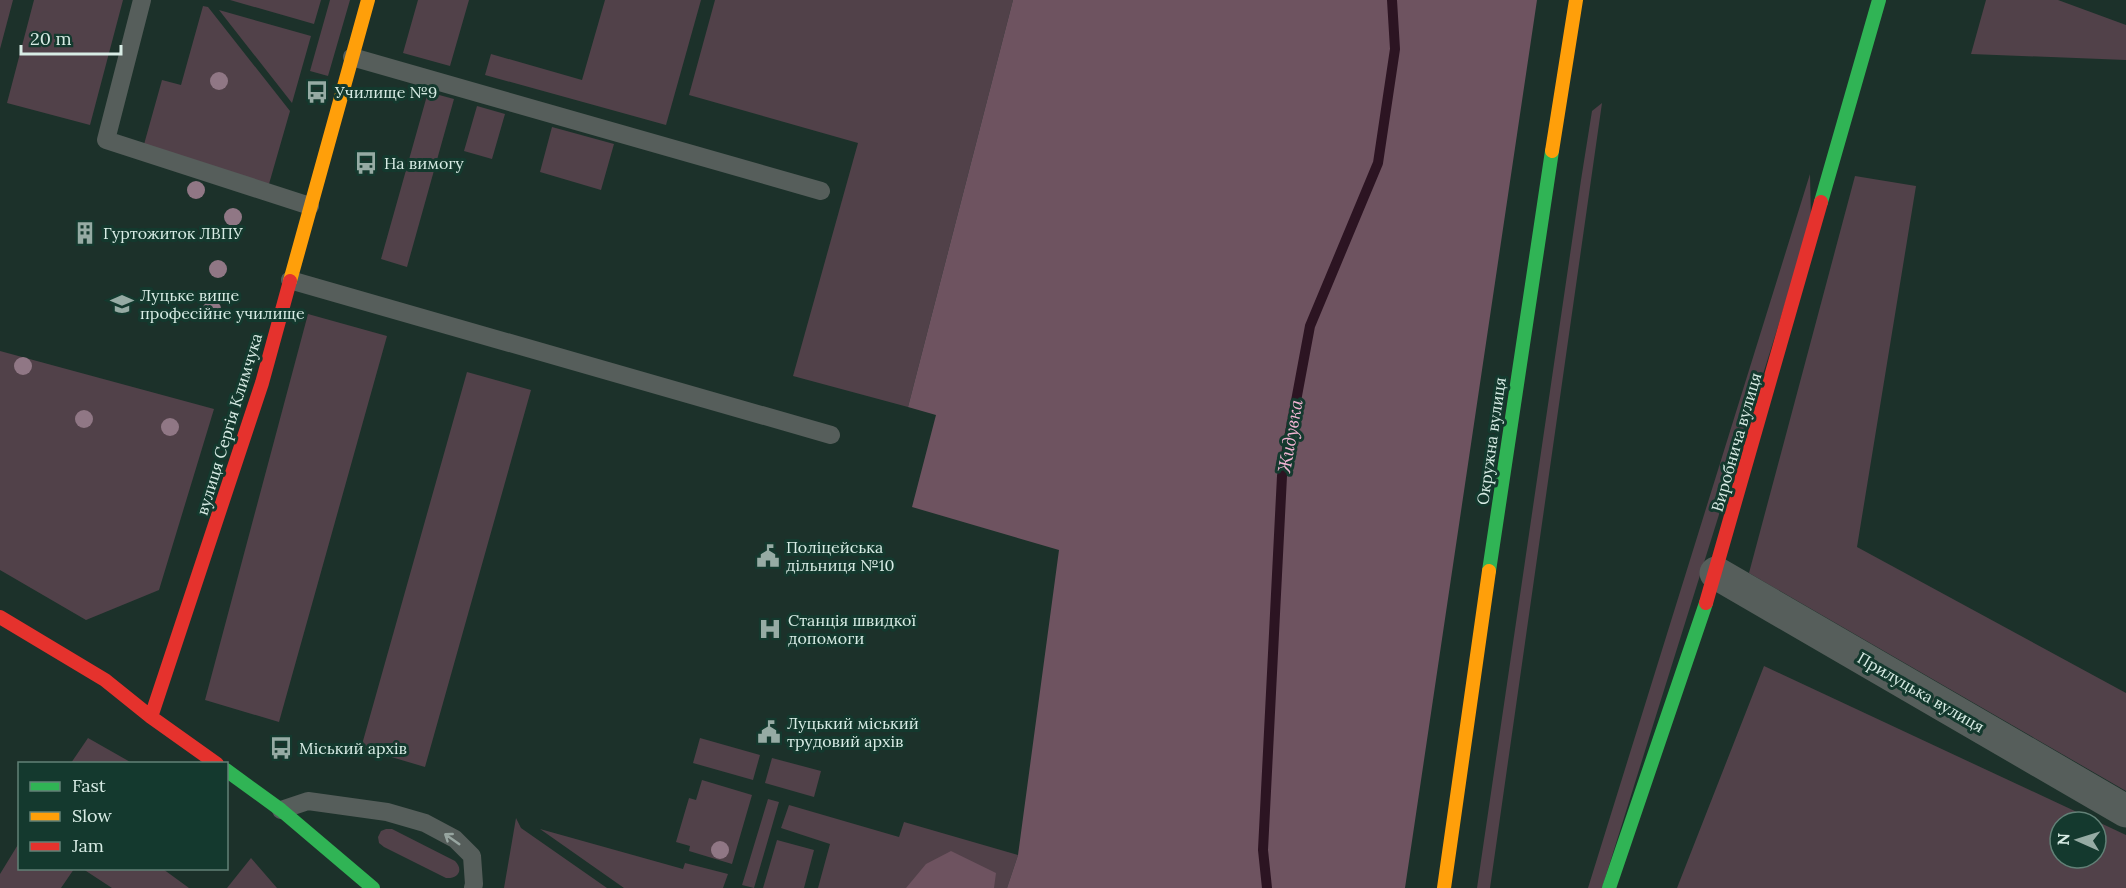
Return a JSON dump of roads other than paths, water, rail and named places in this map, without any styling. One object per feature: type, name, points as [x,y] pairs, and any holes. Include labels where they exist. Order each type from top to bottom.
[{"type":"street","name":"вулиця Сергія Климчука","points":[[151,717],[262,383],[368,0]]},
{"type":"street","name":"Окружна вулиця","points":[[1444,888],[1526,316],[1576,0]]},
{"type":"street","name":"Виробнича вулиця","points":[[1609,888],[1716,573],[1879,0]]},
{"type":"street","name":"Прилуцька вулиця","points":[[1716,573],[2126,811]]},
{"type":"street","points":[[0,617],[105,680],[151,717],[214,762]]},
{"type":"street","points":[[228,771],[281,810],[373,888]]},
{"type":"lane","points":[[142,0],[106,140],[310,206]]},
{"type":"lane","points":[[352,57],[821,191]]},
{"type":"lane","points":[[290,280],[831,435]]},
{"type":"lane","points":[[281,810],[308,801],[387,812],[425,823],[455,839],[472,856],[473,888]]},
{"type":"waterway","name":"Жидувка","points":[[1267,888],[1263,850],[1282,476],[1310,326],[1378,163],[1395,49],[1392,0]]},
{"type":"place","name":"Училище №9","points":[[317,92]]},
{"type":"place","name":"На вимогу","points":[[366,163]]},
{"type":"place","name":"Гуртожиток ЛВПУ","points":[[85,233]]},
{"type":"place","name":"Луцьке вище професійне училище","points":[[122,304]]},
{"type":"place","name":"Поліцейська дільниця №10","points":[[768,556]]},
{"type":"place","name":"Станція швидкої допомоги","points":[[770,629]]},
{"type":"place","name":"Луцький міський трудовий архів","points":[[769,732]]},
{"type":"place","name":"Міський архів","points":[[281,748]]}]
